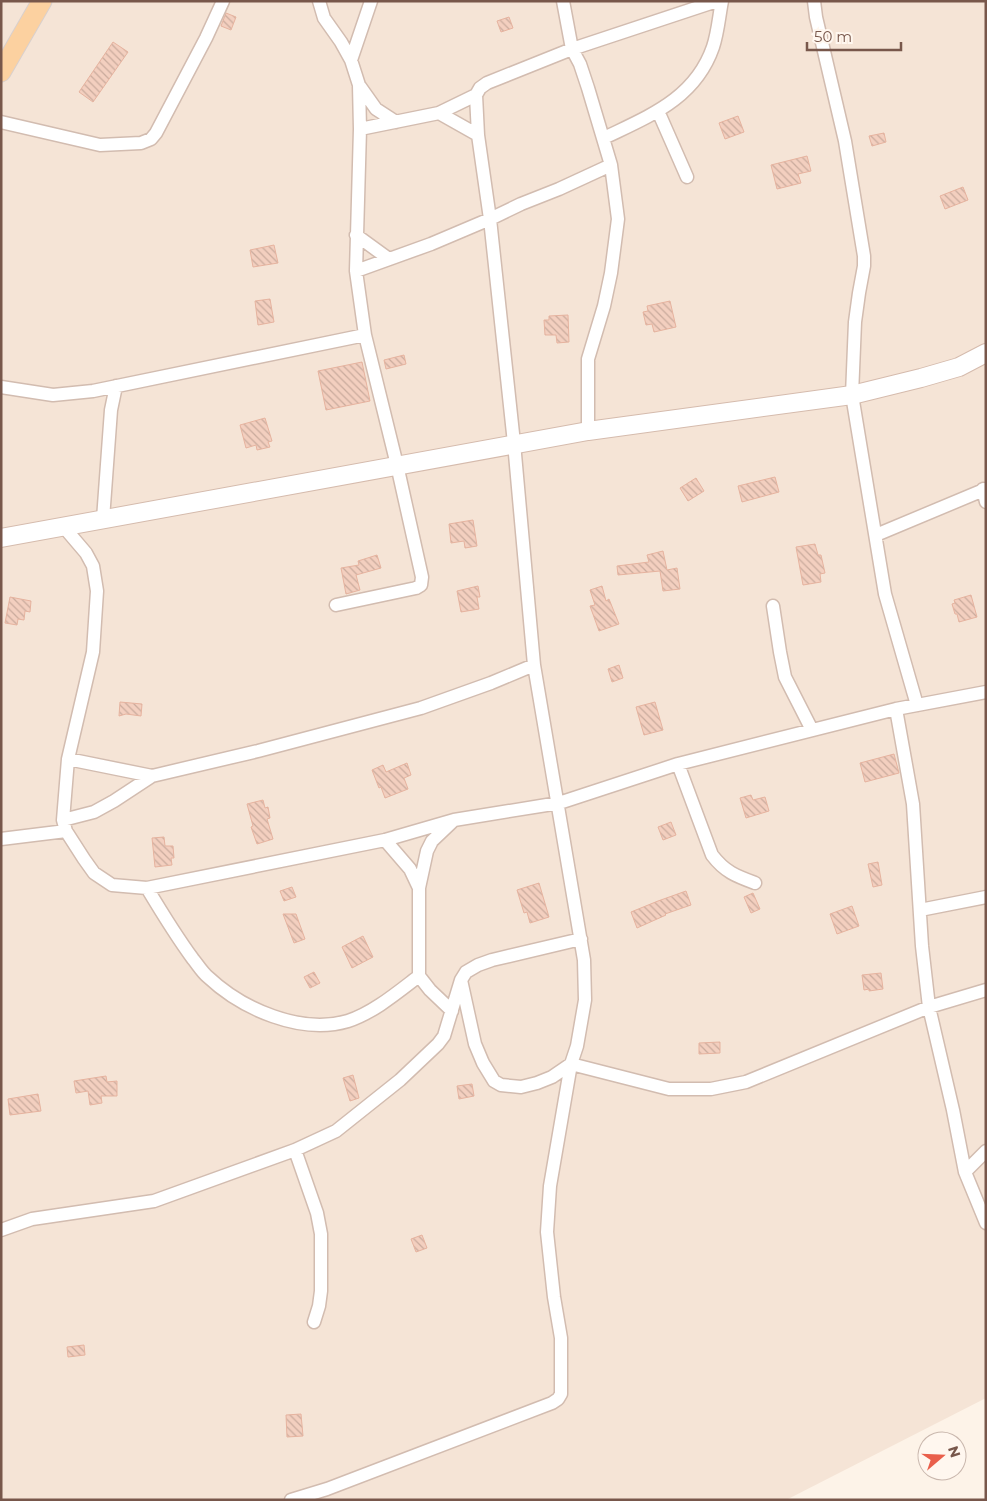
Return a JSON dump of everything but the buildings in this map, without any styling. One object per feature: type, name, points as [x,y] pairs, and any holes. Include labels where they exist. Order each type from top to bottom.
[{"type":"main road","points":[[1,72],[42,1]]},
{"type":"street","points":[[1,122],[100,145],[142,143],[151,139],[206,38],[223,1]]},
{"type":"street","points":[[319,1],[324,18],[351,60],[359,85],[360,129],[356,271],[365,335],[422,577],[422,585],[416,588],[336,605]]},
{"type":"street","points":[[351,60],[371,1]]},
{"type":"street","points":[[563,1],[572,49],[583,72],[611,165],[618,219],[611,273],[604,306],[588,359],[588,431]]},
{"type":"street","points":[[291,1500],[327,1489],[552,1403],[561,1394],[561,1338],[554,1297],[547,1232],[550,1186],[571,1064],[577,1046],[586,1000],[584,960],[534,664],[514,443],[490,219],[478,135],[476,95],[480,88],[487,83],[572,49],[717,1]]},
{"type":"street","points":[[604,138],[658,111],[687,90],[705,64],[713,46],[722,1]]},
{"type":"street","points":[[814,1],[816,17],[845,141],[864,256],[855,322],[852,395],[886,594],[918,705]]},
{"type":"street","points":[[359,85],[376,109],[396,122]]},
{"type":"street","points":[[360,129],[439,113],[476,95]]},
{"type":"street","points":[[658,111],[687,177]]},
{"type":"street","points":[[439,113],[478,135]]},
{"type":"street","points":[[356,271],[431,244],[611,165]]},
{"type":"street","points":[[356,235],[390,259]]},
{"type":"street","points":[[1,387],[53,395],[93,391],[365,335]]},
{"type":"street","points":[[1,538],[514,443],[852,395],[959,367],[986,353]]},
{"type":"street","points":[[103,519],[110,420],[116,386]]},
{"type":"street","points":[[876,535],[985,493]]},
{"type":"street","points":[[63,526],[86,552],[93,566],[96,591],[93,652],[68,759],[64,826],[94,873],[112,885],[147,888],[385,840],[454,820],[559,803],[678,764],[896,709],[986,692]]},
{"type":"street","points":[[774,606],[785,677],[812,730]]},
{"type":"street","points":[[1,839],[64,826],[114,801],[152,776],[258,752],[421,708],[491,683],[534,664]]},
{"type":"street","points":[[896,709],[913,804],[922,946],[929,1007],[965,1172],[986,1223]]},
{"type":"street","points":[[68,759],[152,776]]},
{"type":"street","points":[[678,764],[712,855],[720,866],[736,876],[755,883]]},
{"type":"street","points":[[452,1011],[430,990],[419,976],[419,888],[427,851],[432,841],[454,820]]},
{"type":"street","points":[[385,840],[410,869],[419,888]]},
{"type":"street","points":[[147,888],[179,940],[207,976],[241,1002],[274,1017],[307,1024],[332,1025],[365,1013],[419,976]]},
{"type":"street","points":[[920,910],[986,897]]},
{"type":"street","points":[[1,1230],[32,1219],[154,1201],[295,1150],[336,1131],[400,1080],[438,1044],[444,1036],[461,980],[466,972],[492,960],[581,939]]},
{"type":"street","points":[[461,980],[475,1044],[483,1063],[494,1081],[501,1086],[521,1087],[536,1084],[552,1077],[571,1064],[669,1089],[711,1089],[746,1082],[929,1007],[986,990]]},
{"type":"street","points":[[295,1150],[317,1213],[321,1234],[322,1291],[314,1322]]},
{"type":"street","points":[[965,1172],[986,1151]]},
{"type":"shaded area","points":[[1,1],[986,1],[986,1398],[921,1431],[917,1431],[917,1433],[786,1500],[1,1500]]}]
